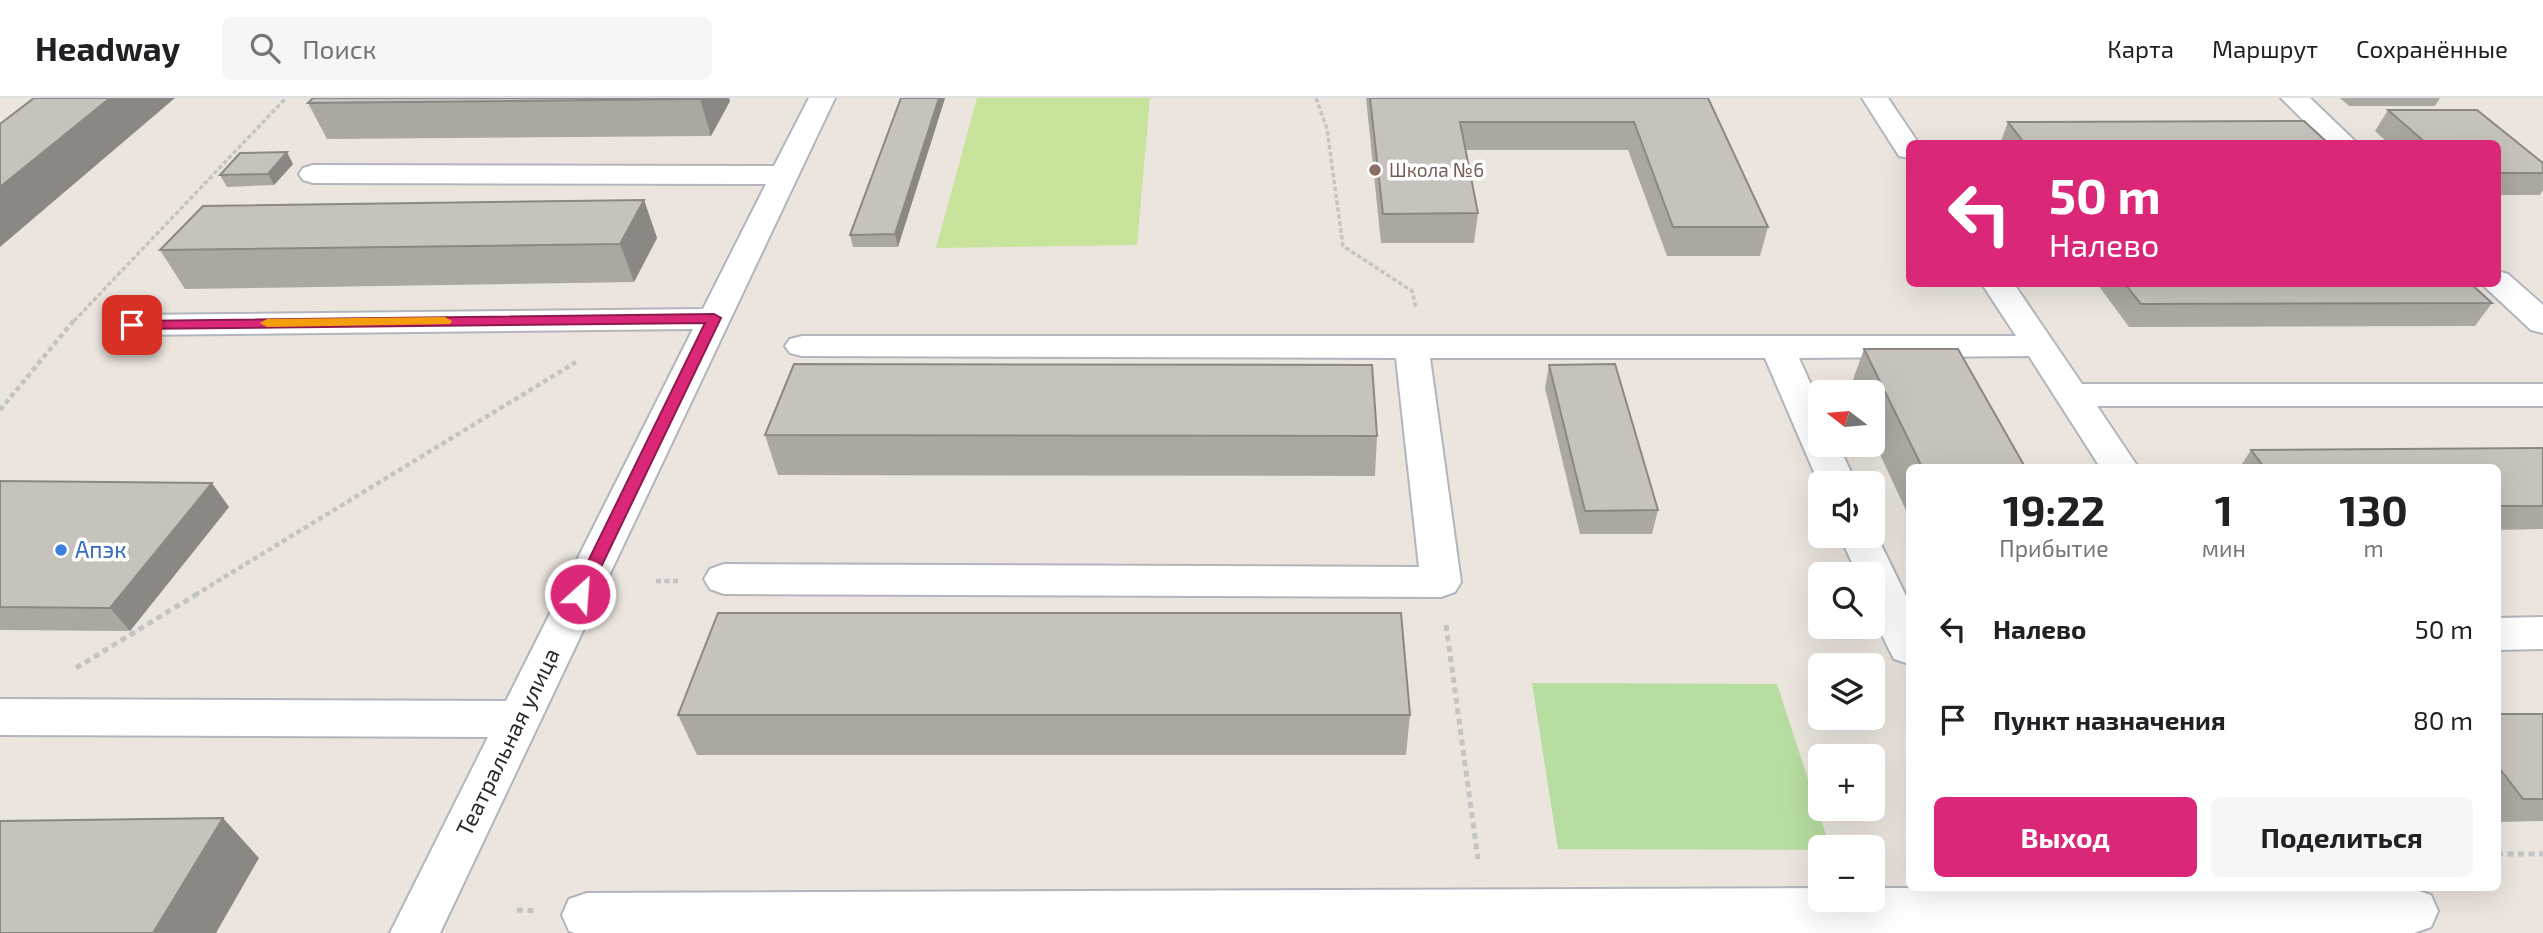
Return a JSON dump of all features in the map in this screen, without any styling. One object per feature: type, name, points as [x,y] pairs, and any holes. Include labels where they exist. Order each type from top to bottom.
[{"type":"street","name":"Театральная улица","points":[[415,933],[822,98]]},
{"type":"street","points":[[1875,98],[1906,145]]},
{"type":"street","points":[[2294,98],[2340,140]]},
{"type":"street","points":[[313,174],[784,175]]},
{"type":"street","points":[[2501,285],[2543,323]]},
{"type":"street","points":[[2000,287],[2117,464]]},
{"type":"street","points":[[132,325],[714,318]]},
{"type":"street","points":[[802,346],[2039,346]]},
{"type":"street","points":[[723,579],[1441,582],[1419,347]]},
{"type":"street","points":[[1777,348],[1831,471]]},
{"type":"street","points":[[2071,395],[2543,395]]},
{"type":"street","points":[[1865,548],[1906,641]]},
{"type":"street","points":[[2501,634],[2543,634]]},
{"type":"street","points":[[0,718],[519,719]]},
{"type":"street","points":[[587,915],[1485,912],[2020,899],[2413,910]]},
{"type":"path","points":[[0,410],[90,302],[286,98]]},
{"type":"path","points":[[1316,98],[1327,129],[1343,246],[1412,291],[1419,347]]},
{"type":"path","points":[[70,671],[646,319]]},
{"type":"path","points":[[1441,582],[1485,912]]},
{"type":"path","points":[[2501,854],[2543,854]]},
{"type":"green space","points":[[977,98],[1150,98],[1137,245],[936,248]]},
{"type":"green space","points":[[1532,683],[1777,684],[1808,779],[1808,821],[1822,821],[1826,835],[1808,835],[1808,850],[1558,849]]},
{"type":"building","points":[[34,98],[110,98],[0,187],[0,124]]},
{"type":"building","points":[[313,98],[701,98],[308,103]]},
{"type":"building","points":[[901,98],[939,98],[895,234],[850,235]]},
{"type":"building","points":[[1370,98],[1708,98],[1768,227],[1673,227],[1634,122],[1460,122],[1478,213],[1383,214]]},
{"type":"building","points":[[2388,110],[2477,110],[2543,163],[2543,173],[2501,173],[2501,140],[2422,140]]},
{"type":"building","points":[[2304,121],[2325,140],[2022,140],[2008,122]]},
{"type":"building","points":[[287,152],[268,174],[220,175],[240,153]]},
{"type":"building","points":[[644,200],[620,244],[160,250],[203,206]]},
{"type":"building","points":[[2127,287],[2474,287],[2492,303],[2141,304]]},
{"type":"building","points":[[1864,349],[1958,349],[2023,464],[1921,464],[1885,392],[1885,380],[1879,380]]},
{"type":"building","points":[[794,364],[1372,365],[1377,436],[765,435]]},
{"type":"building","points":[[1615,364],[1658,510],[1585,511],[1549,365]]},
{"type":"building","points":[[2543,448],[2543,506],[2501,506],[2501,464],[2262,464],[2251,450]]},
{"type":"building","points":[[0,481],[212,483],[110,608],[0,607]]},
{"type":"building","points":[[718,613],[1401,613],[1410,715],[678,715]]},
{"type":"building","points":[[2501,714],[2543,714],[2543,799],[2523,799],[2501,770]]},
{"type":"building","points":[[223,818],[153,933],[0,933],[0,821]]},
{"type":"slow traffic","points":[[267,323],[445,321]]},
{"type":"place","name":"Школа №6","points":[[1375,170]]},
{"type":"place","name":"Апэк","points":[[61,550]]},
{"type":"route","points":[[132,325],[714,318],[580,594]]}]
